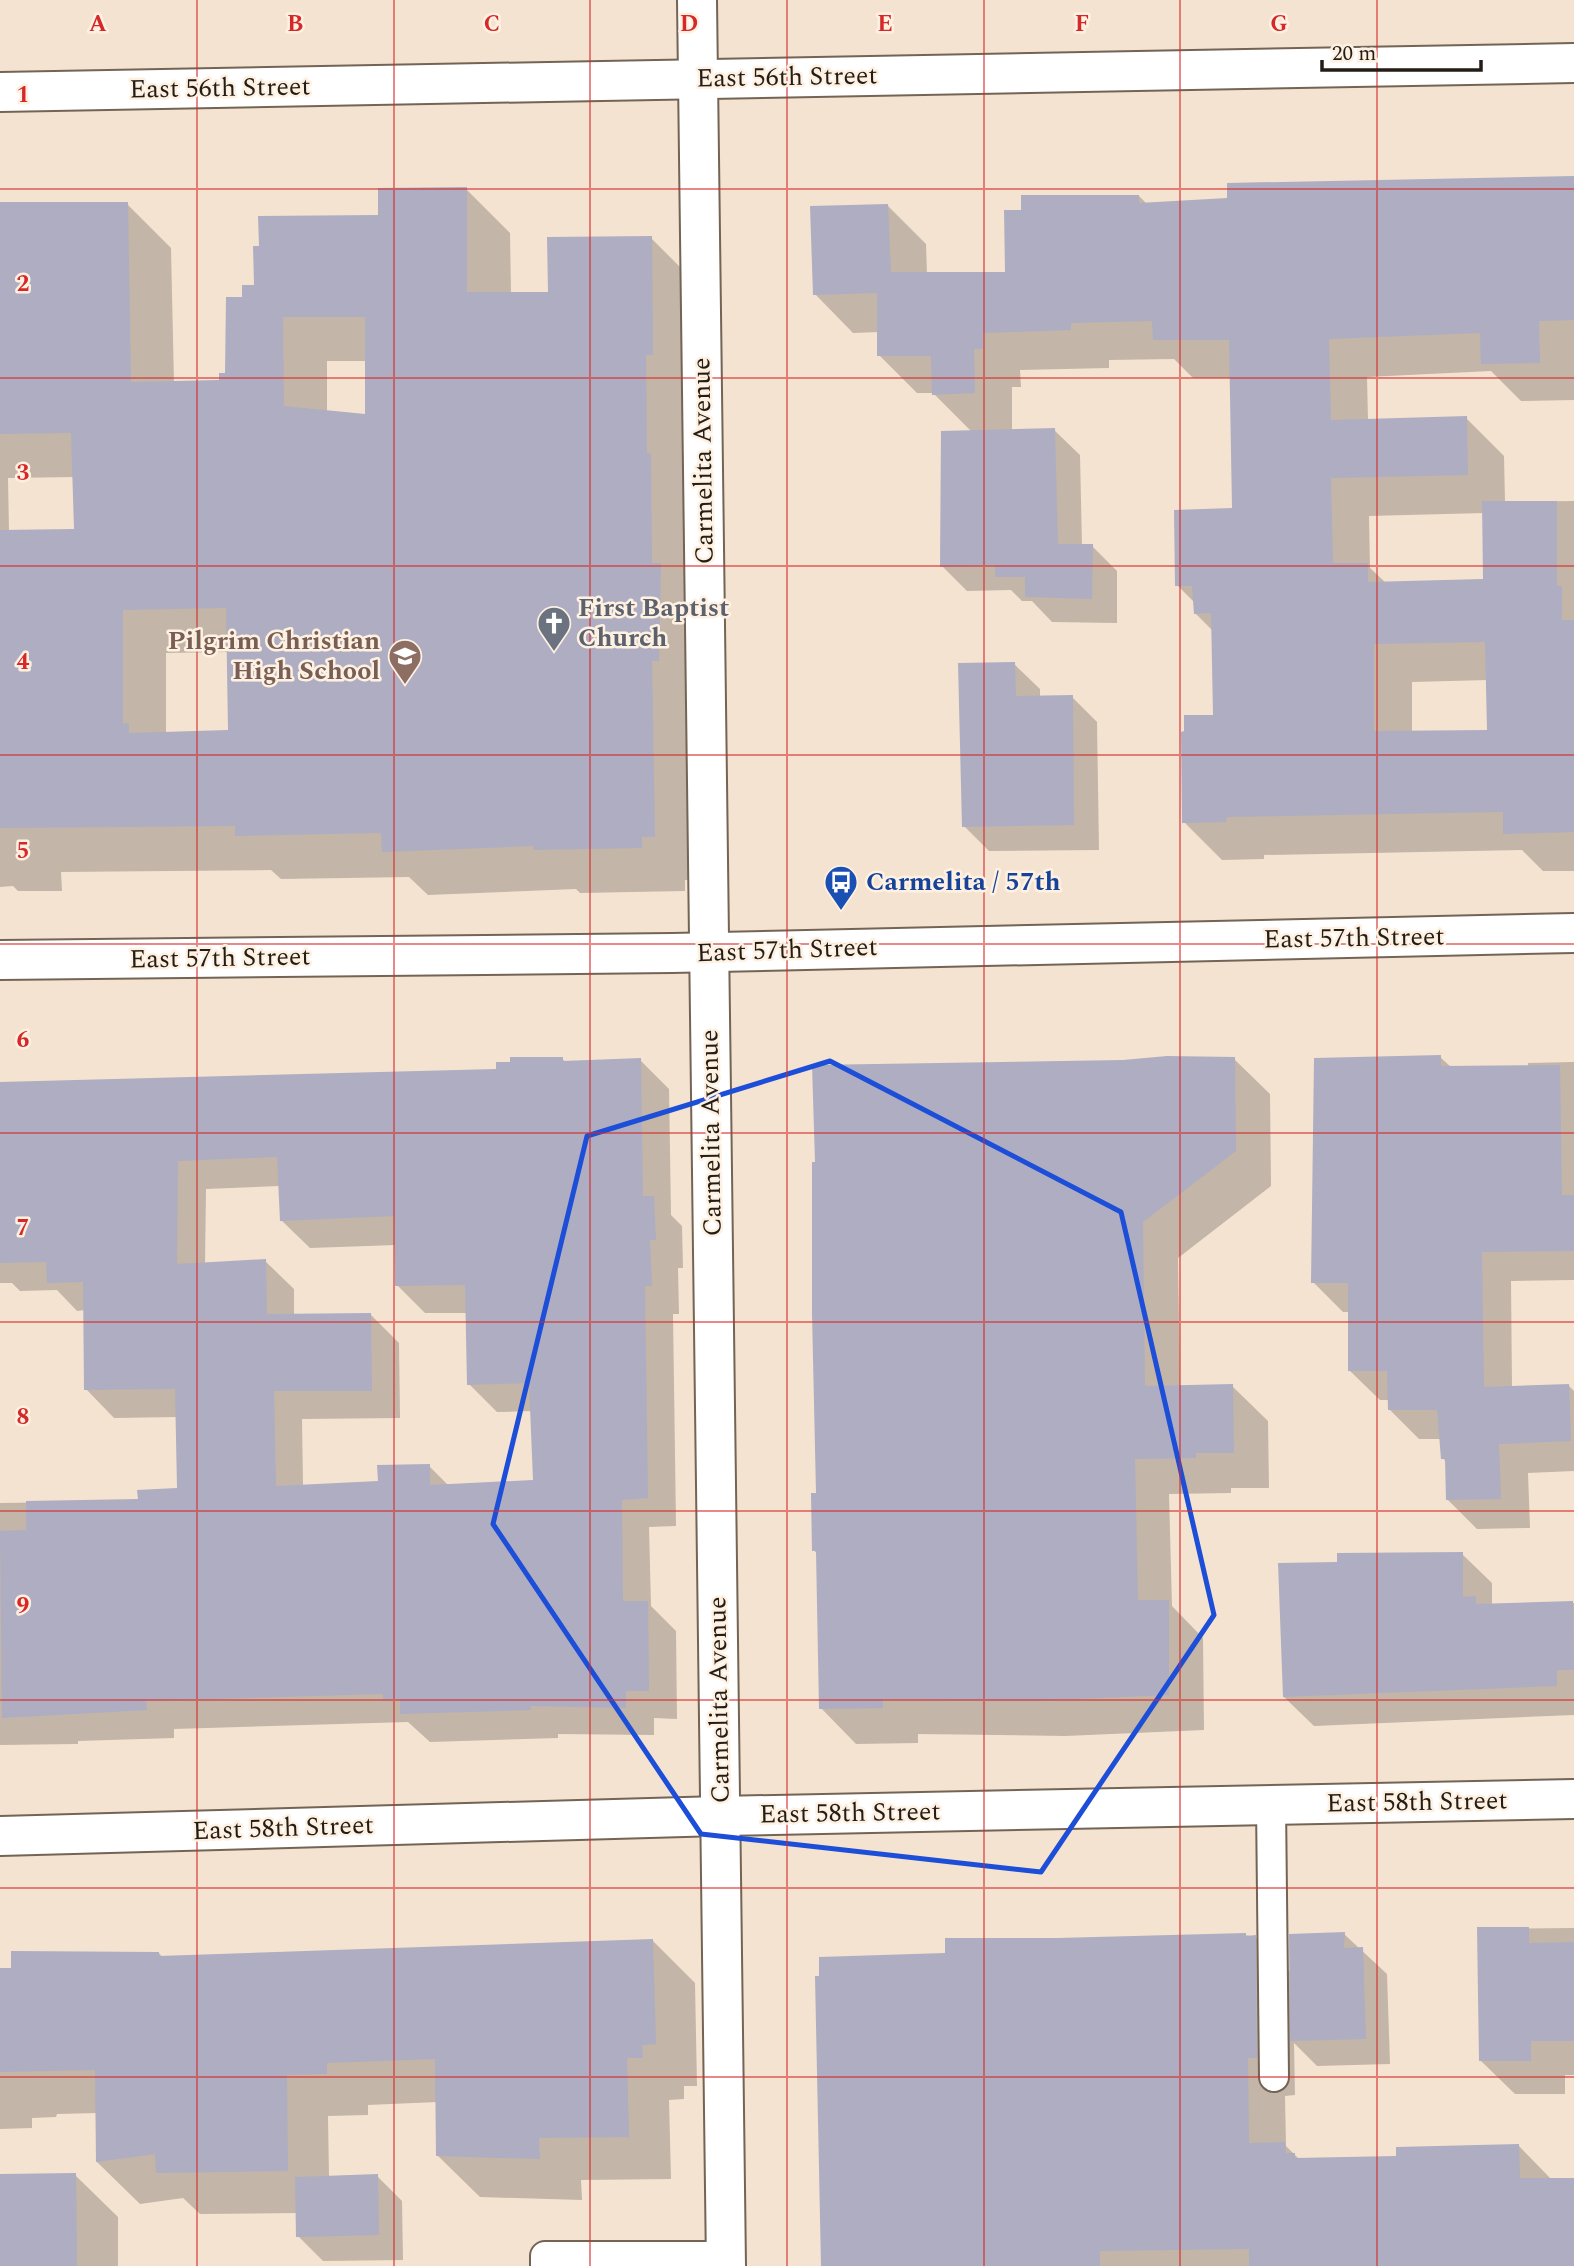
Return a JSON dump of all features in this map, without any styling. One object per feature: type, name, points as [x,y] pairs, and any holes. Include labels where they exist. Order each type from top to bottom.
[{"type":"street","name":"Carmelita Avenue","points":[[697,0],[726,2261]]},
{"type":"street","name":"East 56th Street","points":[[0,92],[1574,63]]},
{"type":"street","name":"East 57th Street","points":[[0,960],[709,952],[1574,933]]},
{"type":"street","name":"East 58th Street","points":[[0,1836],[720,1816],[1574,1798]]},
{"type":"lane","points":[[1271,1804],[1274,2077]]},
{"type":"lane","points":[[545,2266],[545,2256],[726,2261]]},
{"type":"highlighted area","points":[[830,1061],[1121,1212],[1214,1615],[1041,1872],[701,1834],[493,1524],[587,1136]]},
{"type":"building","points":[[1574,176],[1574,320],[1539,321],[1540,363],[1481,364],[1480,333],[1329,339],[1331,420],[1467,416],[1468,475],[1331,478],[1333,563],[1368,563],[1368,582],[1483,579],[1482,501],[1557,501],[1557,586],[1562,586],[1562,620],[1574,620],[1574,832],[1503,834],[1503,812],[1227,817],[1226,822],[1182,823],[1181,732],[1184,731],[1184,715],[1213,715],[1211,613],[1194,614],[1192,586],[1175,586],[1174,510],[1232,508],[1229,340],[1153,340],[1152,321],[1071,323],[1071,330],[983,333],[983,349],[974,349],[975,393],[932,395],[931,356],[877,356],[877,293],[813,295],[810,206],[888,204],[891,272],[1005,272],[1004,210],[1021,210],[1021,195],[1139,195],[1139,203],[1227,198],[1227,183]],"holes":[[[1485,642],[1487,730],[1374,731],[1374,644]]]},
{"type":"building","points":[[467,187],[467,292],[548,292],[547,237],[652,236],[653,355],[646,355],[647,453],[651,454],[652,563],[661,563],[659,661],[652,661],[655,837],[642,837],[642,848],[534,850],[533,846],[382,852],[381,833],[235,836],[235,826],[0,828],[0,530],[74,529],[71,433],[0,434],[0,202],[128,202],[131,382],[219,380],[219,373],[225,373],[226,297],[242,297],[242,285],[254,285],[253,246],[259,246],[258,216],[378,215],[378,188]],"holes":[[[283,317],[365,317],[365,414],[284,406]],[[226,608],[228,730],[129,733],[129,723],[123,724],[123,610]]]},
{"type":"building","points":[[1055,428],[1058,544],[1093,544],[1092,599],[1025,597],[1025,577],[995,577],[995,565],[940,567],[941,431]]},
{"type":"building","points":[[1015,662],[1016,696],[1073,695],[1074,825],[962,827],[958,663]]},
{"type":"building","points":[[1441,1055],[1441,1066],[1560,1065],[1562,1195],[1574,1195],[1574,1251],[1482,1252],[1484,1387],[1569,1384],[1571,1441],[1499,1444],[1501,1499],[1446,1500],[1445,1459],[1441,1459],[1437,1410],[1388,1410],[1387,1371],[1348,1371],[1348,1283],[1311,1283],[1314,1058]]},
{"type":"building","points":[[1167,1056],[1235,1057],[1236,1151],[1143,1222],[1145,1386],[1233,1384],[1234,1453],[1196,1453],[1196,1458],[1135,1459],[1138,1600],[1169,1600],[1169,1695],[1029,1701],[883,1699],[883,1708],[819,1709],[816,1551],[812,1551],[811,1493],[816,1493],[812,1313],[812,1162],[815,1162],[812,1065],[1123,1060]]},
{"type":"building","points":[[510,1057],[563,1057],[563,1061],[641,1058],[643,1196],[654,1196],[656,1240],[650,1240],[652,1286],[645,1286],[648,1498],[622,1500],[623,1601],[648,1601],[649,1691],[626,1691],[626,1708],[530,1706],[531,1710],[400,1714],[400,1699],[383,1700],[383,1694],[146,1701],[147,1710],[2,1718],[0,1531],[26,1530],[26,1501],[138,1499],[137,1490],[177,1488],[175,1389],[84,1390],[83,1282],[47,1283],[46,1262],[0,1263],[0,1082],[496,1069],[496,1062],[510,1062]],"holes":[[[277,1157],[280,1221],[394,1216],[395,1286],[465,1285],[467,1385],[529,1383],[533,1480],[430,1485],[430,1464],[377,1465],[378,1481],[276,1486],[274,1391],[372,1391],[371,1313],[267,1314],[266,1259],[177,1264],[178,1161]]]},
{"type":"building","points":[[1463,1552],[1463,1597],[1476,1596],[1476,1604],[1573,1601],[1574,1670],[1557,1670],[1557,1686],[1283,1697],[1278,1563],[1337,1562],[1337,1553]]},
{"type":"building","points":[[1477,1927],[1529,1927],[1529,1943],[1574,1942],[1574,2041],[1531,2041],[1531,2061],[1479,2061]]},
{"type":"building","points":[[1345,1932],[1344,1948],[1363,1947],[1366,2039],[1290,2041],[1289,1934]]},
{"type":"building","points":[[1246,1933],[1246,1936],[1256,1935],[1257,2058],[1248,2058],[1249,2143],[1285,2142],[1286,2153],[1295,2153],[1295,2158],[1396,2156],[1396,2147],[1519,2144],[1520,2178],[1574,2178],[1574,2266],[1249,2266],[1249,2249],[1100,2251],[1100,2266],[821,2266],[815,1976],[819,1976],[819,1957],[945,1953],[945,1938]]},
{"type":"building","points":[[653,1939],[656,2044],[642,2045],[643,2058],[627,2058],[629,2137],[539,2138],[540,2159],[436,2156],[435,2059],[327,2063],[327,2074],[287,2075],[288,2171],[156,2173],[155,2154],[96,2162],[95,2070],[0,2072],[0,1968],[11,1968],[11,1951],[159,1952],[159,1956]]},
{"type":"building","points":[[76,2173],[77,2266],[0,2266],[0,2174]]},
{"type":"building","points":[[378,2174],[379,2235],[296,2237],[295,2177]]},
{"type":"place","name":"First Baptist Church","points":[[554,653]]},
{"type":"place","name":"Pilgrim Christian High School","points":[[405,686]]},
{"type":"place","name":"Carmelita / 57th","points":[[841,912]]}]
